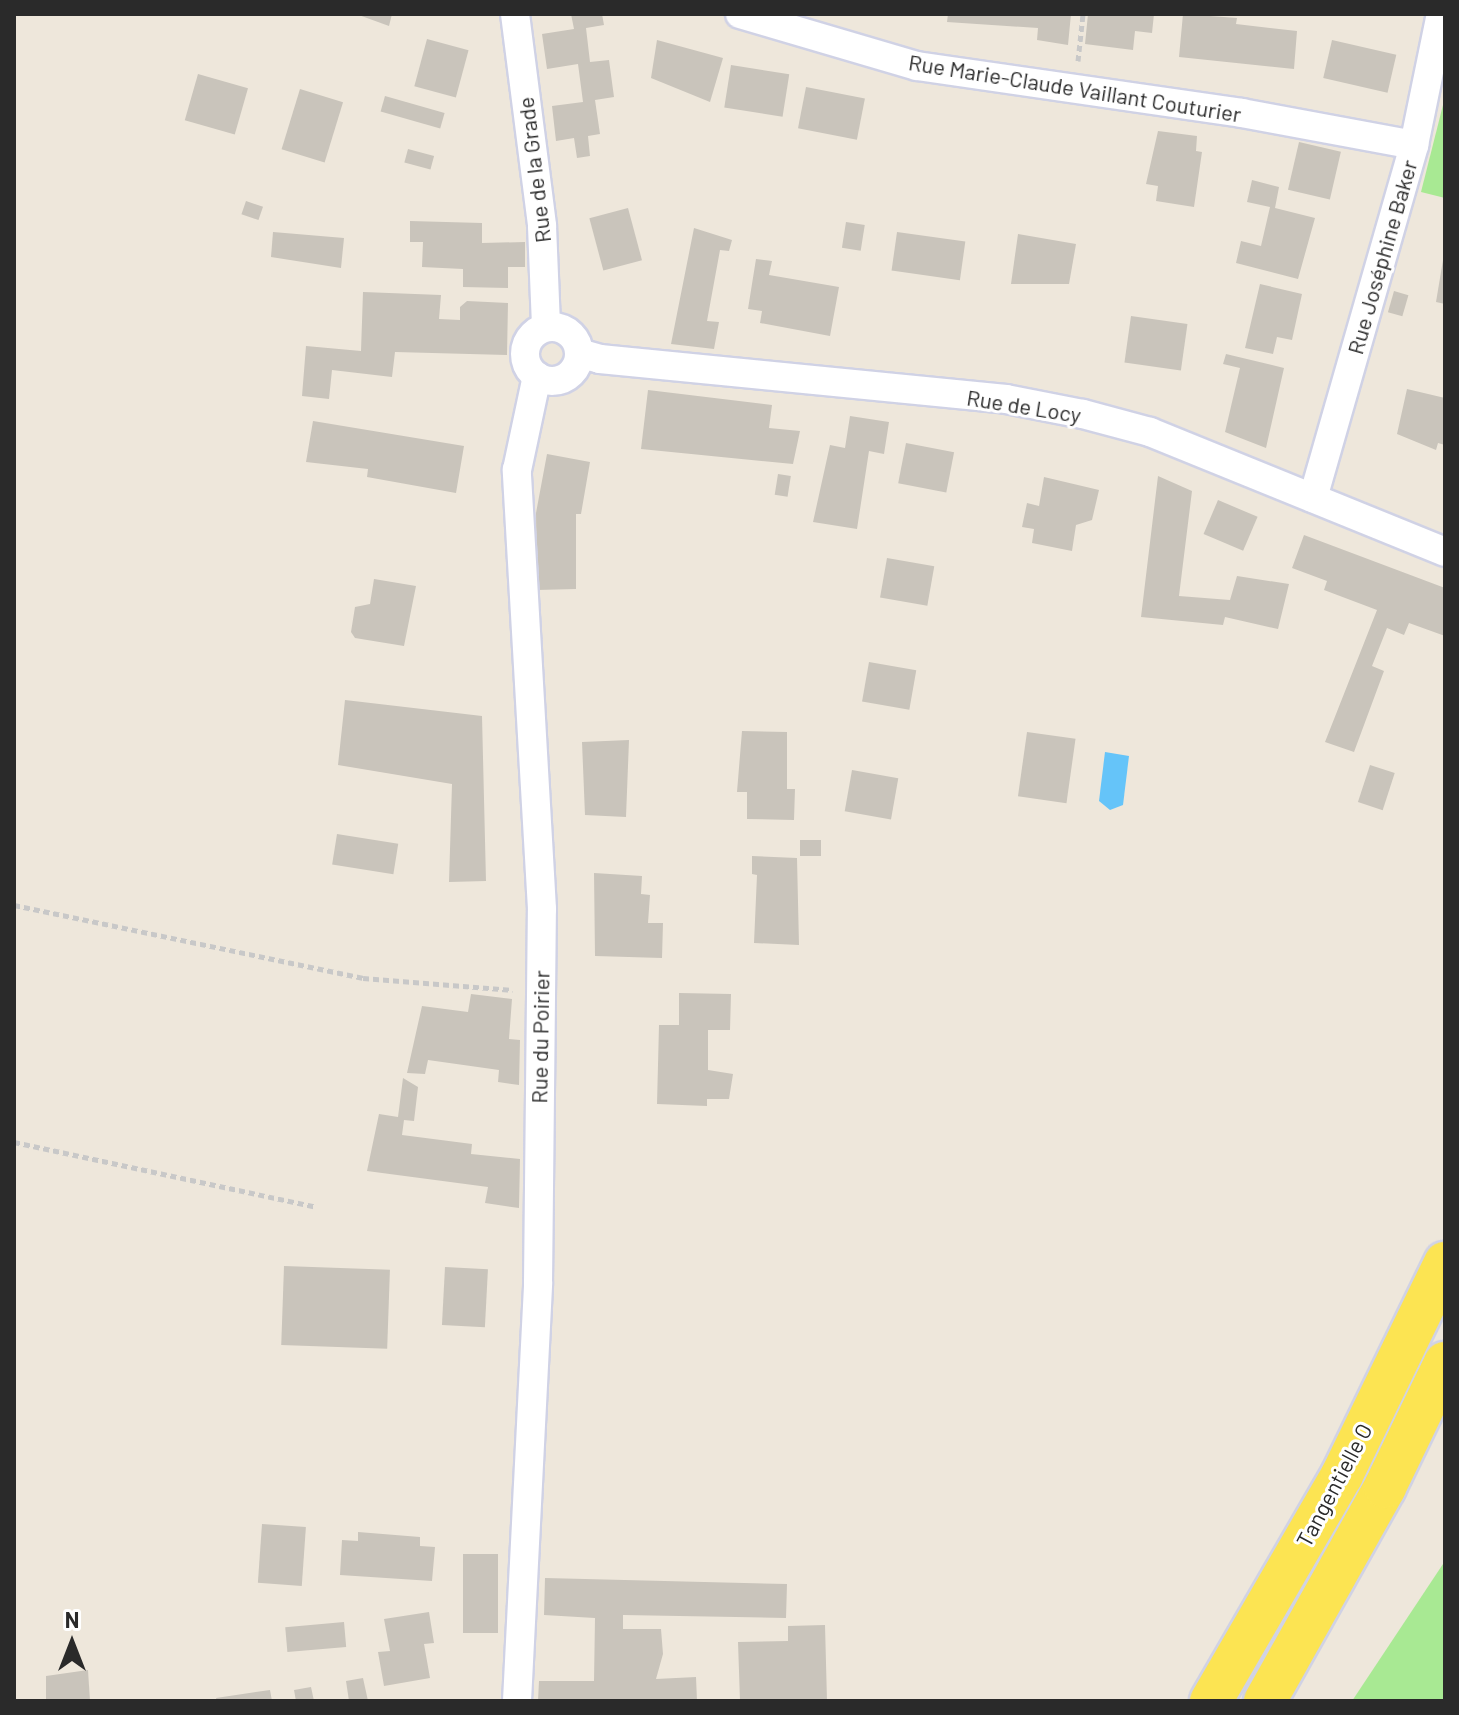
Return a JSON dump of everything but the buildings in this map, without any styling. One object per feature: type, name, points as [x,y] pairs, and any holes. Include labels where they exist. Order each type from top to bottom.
[{"type":"main road","name":"Tangentielle O","points":[[1211,1701],[1342,1475],[1445,1263]]},
{"type":"main road","name":"Tangentielle O","points":[[1265,1701],[1385,1487],[1445,1363]]},
{"type":"street","name":"Rue de la Grade","points":[[515,14],[542,226],[546,327]]},
{"type":"street","name":"Rue Marie-Claude Vaillant Couturier","points":[[740,14],[917,66],[1414,145]]},
{"type":"street","name":"Rue Joséphine Baker","points":[[1313,498],[1414,145],[1441,14]]},
{"type":"street","points":[[546,327],[573,336],[579,353],[569,375],[553,381],[537,376],[527,363],[526,348],[533,334],[546,327]]},
{"type":"street","name":"Rue de Locy","points":[[579,353],[1037,405],[1150,432],[1445,552]]},
{"type":"street","name":"Rue du Poirier","points":[[517,1701],[538,1283],[542,909],[517,470],[537,376]]},
{"type":"path","points":[[1075,89],[1083,14]]},
{"type":"path","points":[[14,905],[363,978],[541,992]]},
{"type":"path","points":[[14,1142],[316,1207]]},
{"type":"green space","points":[[1445,97],[1445,198],[1421,192]]},
{"type":"green space","points":[[1445,1561],[1445,1701],[1352,1701]]},
{"type":"water","points":[[1105,752],[1129,756],[1123,805],[1110,810],[1099,801]]}]
